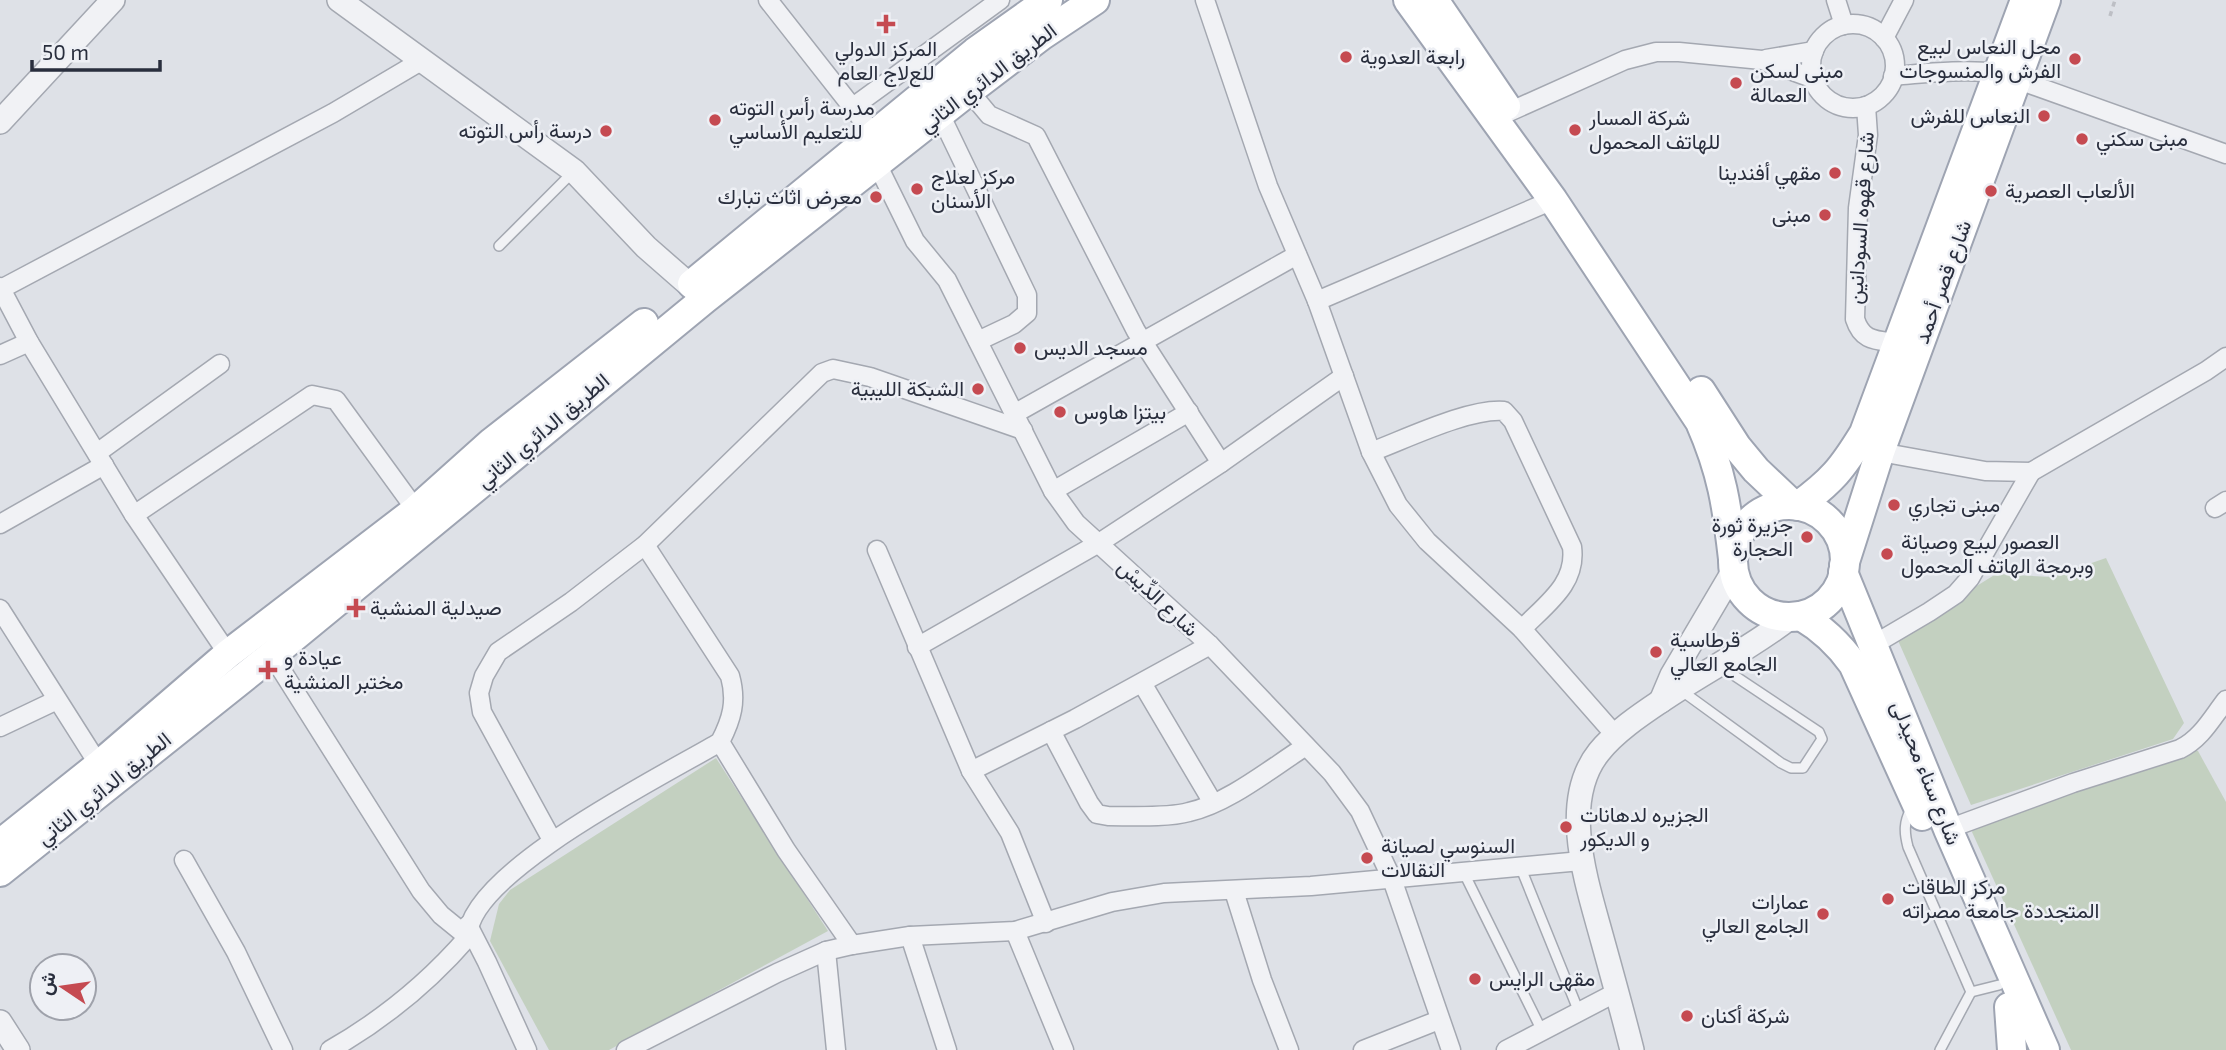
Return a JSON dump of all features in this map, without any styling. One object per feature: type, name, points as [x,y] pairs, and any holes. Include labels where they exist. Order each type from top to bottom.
[{"type":"main road","name":"الطريق الدائري الثاني","points":[[0,872],[272,656],[698,292],[874,136],[999,33],[1048,0]]},
{"type":"main road","name":"الطريق الدائري الثاني","points":[[0,844],[99,765],[228,654],[416,510],[492,442],[877,164],[1041,36],[1095,0]]},
{"type":"main road","points":[[1408,0],[1502,115],[1737,447],[1756,470],[1795,505],[1817,513],[1833,526],[1842,545],[1844,569],[1835,592],[1821,607],[1796,617],[1779,617],[1758,608],[1742,592],[1733,565],[1723,482],[1715,454],[1700,422],[1553,200],[1502,115],[1434,0]]},
{"type":"main road","name":"شارع قصر أحمد","points":[[1844,569],[1880,452],[2009,76],[2025,0]]},
{"type":"main road","name":"شارع قصر أحمد","points":[[1795,505],[1826,485],[1845,465],[1864,433],[1896,343],[2009,76],[2046,0]]},
{"type":"main road","points":[[1733,565],[1734,549],[1742,531],[1755,516],[1773,507],[1795,505]]},
{"type":"main road","name":"شارع سناء محيدلى","points":[[1844,569],[1948,829],[2045,1050]]},
{"type":"main road","points":[[1796,617],[1822,629],[1840,645],[1853,664],[2027,1050]]},
{"type":"main road","points":[[2004,996],[2011,1050]]},
{"type":"street","points":[[0,122],[113,0]]},
{"type":"street","points":[[339,0],[574,171],[646,247],[698,292]]},
{"type":"street","points":[[768,0],[874,136]]},
{"type":"street","points":[[853,107],[1000,0]]},
{"type":"street","points":[[1205,0],[1268,186],[1317,300],[1371,452],[1398,505],[1427,541],[1522,629],[1616,736]]},
{"type":"street","points":[[1836,0],[1844,25]]},
{"type":"street","points":[[1884,38],[1904,0]]},
{"type":"street","points":[[1844,25],[1871,29],[1884,38],[1891,49],[1894,62],[1888,89],[1866,106],[1839,106],[1827,100],[1812,78],[1814,51],[1821,39],[1831,30],[1844,25]]},
{"type":"street","points":[[1762,60],[1814,51]]},
{"type":"street","points":[[1502,115],[1641,55],[1679,52],[1762,60],[1812,78]]},
{"type":"street","points":[[228,654],[134,515],[29,342],[1,288],[333,113],[421,61]]},
{"type":"street","points":[[1893,76],[1979,70],[2009,76],[2226,154]]},
{"type":"street","points":[[969,91],[989,115],[1036,136],[1143,342],[1221,463]]},
{"type":"street","name":"شارع قهوه السودانين","points":[[1866,106],[1867,155],[1858,208],[1855,319],[1859,331],[1871,339],[1896,343]]},
{"type":"street","points":[[940,114],[1027,295],[1027,313],[1014,324],[978,341]]},
{"type":"street","name":"شارع الدِّيسْ","points":[[874,136],[877,164],[915,241],[947,280],[1053,491],[1076,523],[1210,645],[1332,773],[1360,811],[1392,879],[1451,1050]]},
{"type":"street","points":[[1317,300],[1553,200]]},
{"type":"street","points":[[552,840],[482,712],[478,693],[484,676],[498,652],[645,545],[822,373],[834,369],[870,377],[1019,422],[1143,342],[1297,255]]},
{"type":"street","points":[[0,355],[29,342]]},
{"type":"street","points":[[1873,645],[1956,594],[1970,578],[2031,472],[2226,357]]},
{"type":"street","points":[[0,524],[100,459],[220,364]]},
{"type":"street","points":[[917,647],[1099,543],[1221,463],[1344,376]]},
{"type":"street","points":[[134,515],[312,395],[336,400],[416,510]]},
{"type":"street","points":[[1371,452],[1490,410],[1504,411],[1513,421],[1572,547],[1574,562],[1570,576],[1562,587],[1522,629]]},
{"type":"street","points":[[1053,491],[1189,412]]},
{"type":"street","points":[[1880,452],[1985,471],[2031,472]]},
{"type":"street","points":[[330,1050],[366,1029],[447,961],[468,931],[485,898],[552,840],[720,742],[730,723],[734,705],[734,689],[730,676],[645,545]]},
{"type":"street","points":[[877,550],[971,771],[1010,833],[1046,923]]},
{"type":"street","points":[[1671,695],[1672,675],[1733,565]]},
{"type":"street","points":[[0,609],[99,765]]},
{"type":"street","points":[[1632,1050],[1581,861],[1578,812],[1584,780],[1598,753],[1616,736],[1671,695],[1796,617]]},
{"type":"street","points":[[971,771],[1210,645]]},
{"type":"street","points":[[272,656],[421,891],[441,915],[468,931],[487,962],[527,1050]]},
{"type":"street","points":[[1142,682],[1213,803]]},
{"type":"street","points":[[1948,829],[2073,783],[2180,750],[2202,733],[2226,699]]},
{"type":"street","points":[[0,727],[57,700]]},
{"type":"street","points":[[1051,731],[1089,803],[1097,814],[1108,816],[1185,813],[1213,803],[1306,746]]},
{"type":"street","points":[[720,742],[786,850],[852,945]]},
{"type":"street","points":[[184,860],[236,952],[283,1050]]},
{"type":"street","points":[[626,1050],[777,973],[826,951],[852,945],[910,936],[1015,931],[1112,902],[1164,894],[1392,879],[1581,861]]},
{"type":"street","points":[[1234,891],[1289,1050]]},
{"type":"street","points":[[1015,931],[1065,1050]]},
{"type":"street","points":[[910,936],[947,1050]]},
{"type":"street","points":[[826,951],[836,1050]]},
{"type":"street","points":[[1506,1050],[1617,992]]},
{"type":"street","points":[[1363,1050],[1440,1020]]},
{"type":"street","points":[[0,1022],[15,1048]]},
{"type":"lane","points":[[499,246],[574,171]]},
{"type":"lane","points":[[1671,695],[1781,763],[1791,768],[1803,768],[1820,745],[1822,739],[1819,732],[1719,665]]},
{"type":"lane","points":[[1916,801],[1906,819],[1904,832],[1908,847],[1971,992]]},
{"type":"lane","points":[[1520,866],[1580,1012]]},
{"type":"lane","points":[[1463,871],[1542,1031]]},
{"type":"lane","points":[[1971,992],[2004,996]]},
{"type":"lane","points":[[1940,1050],[1971,992]]},
{"type":"path","points":[[2110,16],[2115,0]]},
{"type":"green space","points":[[2106,558],[2184,723],[2173,739],[1971,805],[1896,636],[1996,574],[2051,577]]},
{"type":"green space","points":[[2189,749],[2198,751],[2226,802],[2226,1050],[2071,1050],[1972,832],[1978,819]]},
{"type":"green space","points":[[716,758],[828,931],[609,1050],[549,1050],[490,941],[499,904],[510,890]]},
{"type":"place","name":"المركز الدولي للعﻻج العام","points":[[886,24]]},
{"type":"place","name":"رابعة العدوية","points":[[1346,57]]},
{"type":"place","name":"محل النعاس لبيع الفرش والمنسوجات","points":[[2075,59]]},
{"type":"place","name":"مبنى لسكن العمالة","points":[[1736,83]]},
{"type":"place","name":"النعاس للفرش","points":[[2044,116]]},
{"type":"place","name":"مدرسة رأس التوته للتعليم الأساسي","points":[[715,120]]},
{"type":"place","name":"شركة المسار للهاتف المحمول","points":[[1575,130]]},
{"type":"place","name":"درسة رأس التوته","points":[[606,131]]},
{"type":"place","name":"مبنى سكني","points":[[2082,139]]},
{"type":"place","name":"مقهي أفندينا","points":[[1835,173]]},
{"type":"place","name":"مركز لعلاج الأسنان","points":[[917,189]]},
{"type":"place","name":"الألعاب العصرية","points":[[1991,191]]},
{"type":"place","name":"معرض اثاث تبارك","points":[[876,197]]},
{"type":"place","name":"مبنى","points":[[1825,215]]},
{"type":"place","name":"مسجد الديس","points":[[1020,348]]},
{"type":"place","name":"الشبكة الليبية","points":[[978,389]]},
{"type":"place","name":"بيتزا هاوس","points":[[1060,412]]},
{"type":"place","name":"مبنى تجاري","points":[[1894,505]]},
{"type":"place","name":"جزيرة ثورة الحجارة","points":[[1807,537]]},
{"type":"place","name":"العصور لبيع وصيانة وبرمجة الهاتف المحمول","points":[[1887,554]]},
{"type":"place","name":"صيدلية المنشية","points":[[356,608]]},
{"type":"place","name":"قرطاسية الجامع العالي","points":[[1656,652]]},
{"type":"place","name":"عيادة و مختبر المنشية","points":[[268,670]]},
{"type":"place","name":"الجزيره لدهانات و الديكور","points":[[1566,827]]},
{"type":"place","name":"السنوسي لصيانة النقالات","points":[[1367,858]]},
{"type":"place","name":"مركز الطاقات المتجددة جامعة مصراته","points":[[1888,899]]},
{"type":"place","name":"عمارات الجامع العالي","points":[[1823,914]]},
{"type":"place","name":"مقهى الرايس","points":[[1475,979]]},
{"type":"place","name":"شركة أكنان","points":[[1687,1016]]}]
